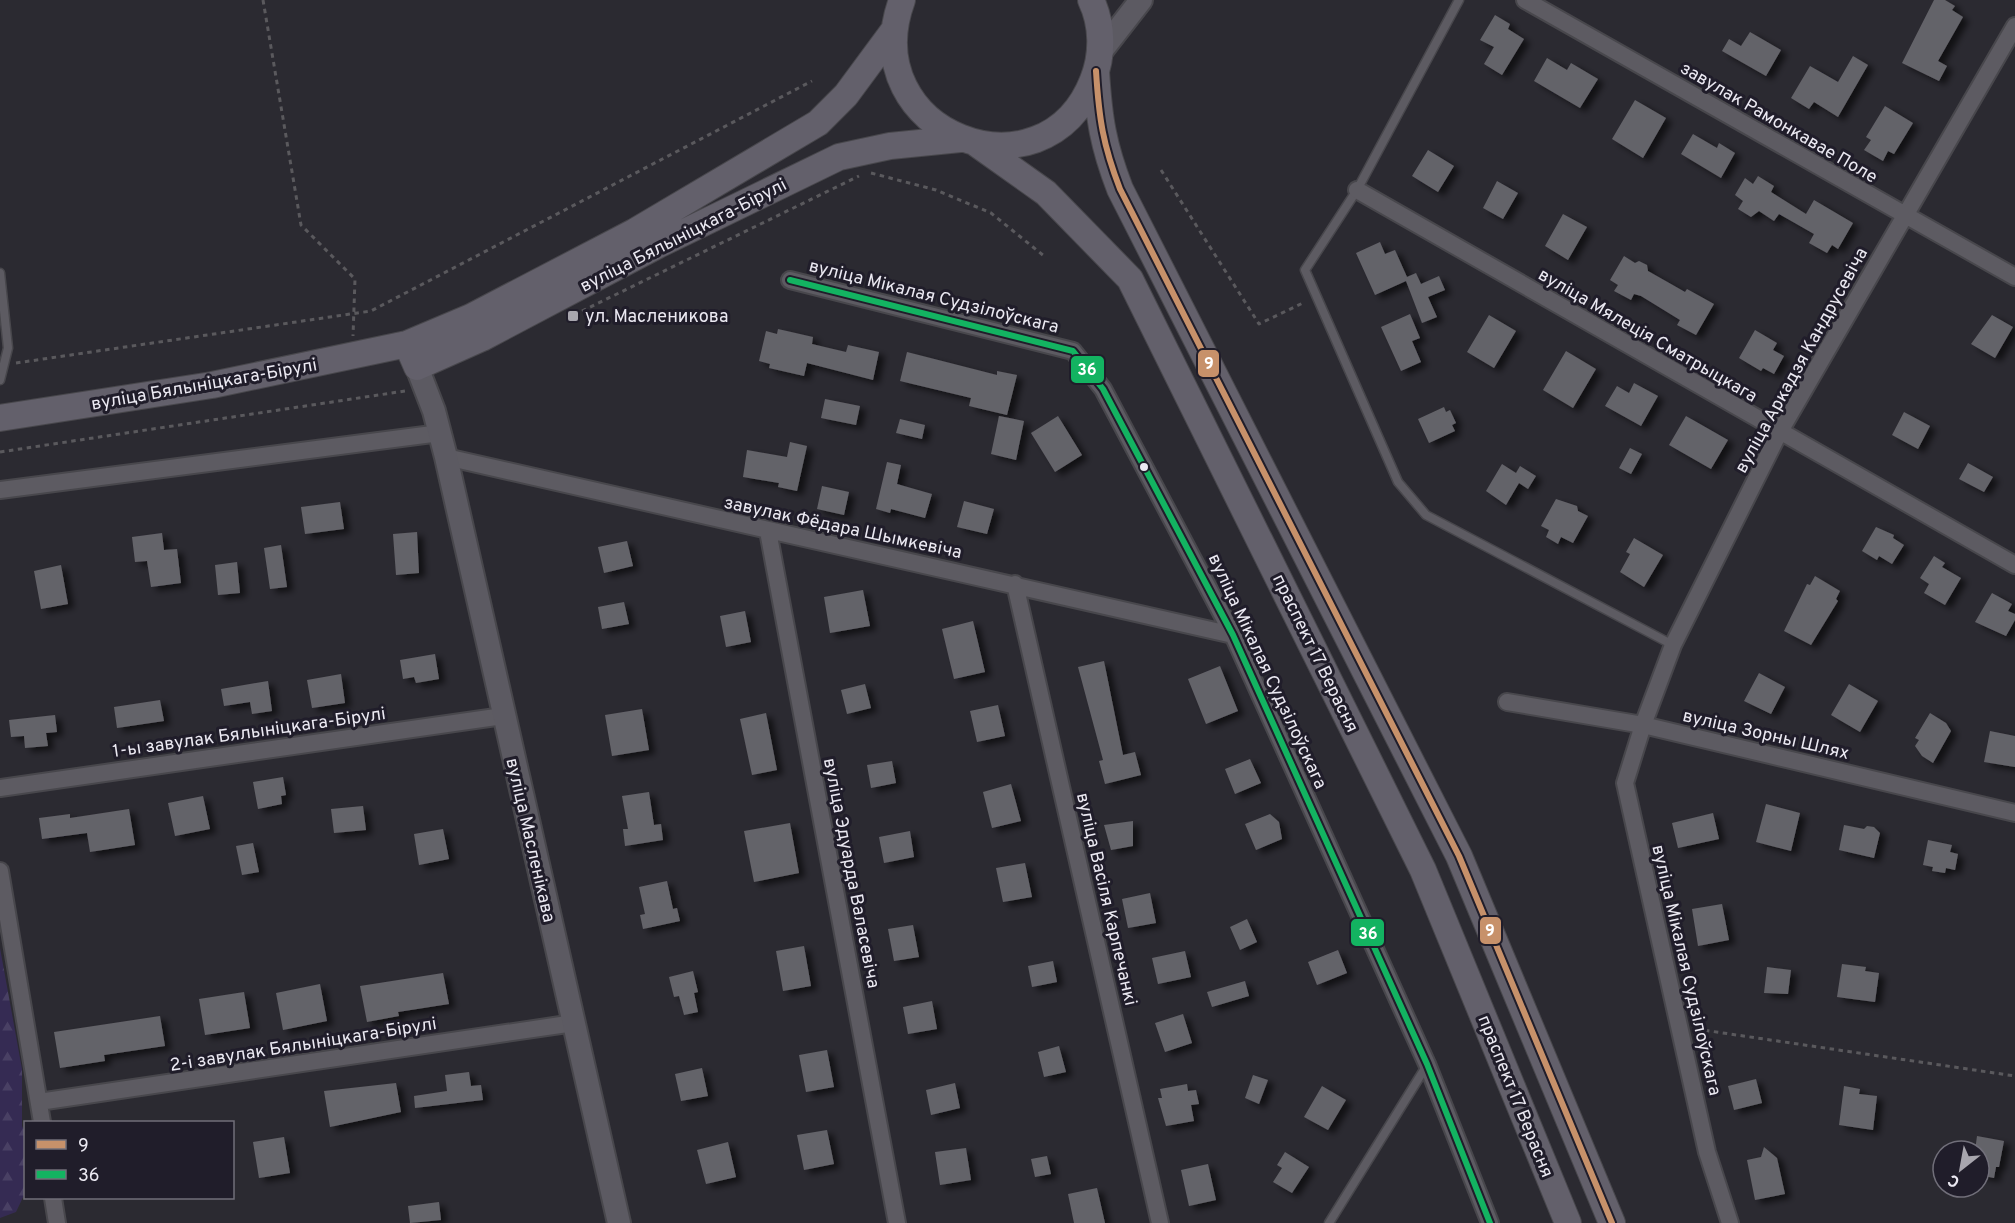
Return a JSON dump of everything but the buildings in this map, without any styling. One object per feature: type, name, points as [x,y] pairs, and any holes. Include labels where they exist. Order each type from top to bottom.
[{"type":"main road","name":"праспект 17 Верасня","points":[[1091,0],[1098,21],[1098,63],[1105,149],[1120,189],[1459,856],[1612,1223]]},
{"type":"main road","points":[[1098,63],[1141,0]]},
{"type":"main road","name":"праспект 17 Верасня","points":[[897,11],[896,64],[908,96],[931,122],[968,141],[1046,193],[1130,279],[1423,870],[1568,1223]]},
{"type":"main road","name":"вуліца Бялыніцкага-Бірулі","points":[[412,355],[471,317],[634,232],[818,123],[846,95],[897,11]]},
{"type":"main road","name":"вуліца Бялыніцкага-Бірулі","points":[[0,418],[212,384],[352,357],[412,355],[482,338],[658,245],[838,157],[890,146],[968,141],[993,146],[1027,141],[1058,126],[1082,102],[1098,63]]},
{"type":"main road","points":[[412,355],[440,433],[446,457]]},
{"type":"main road","name":"вуліца Масленікава","points":[[446,457],[619,1223]]},
{"type":"street","name":"завулак Рамонкавае Поле","points":[[1525,0],[2015,277]]},
{"type":"street","name":"вуліца Аркадзя Кандрусевіча","points":[[1643,725],[1673,645],[1779,433],[2015,26]]},
{"type":"street","name":"вуліца Мялеція Сматрыцкага","points":[[1357,190],[1779,433],[2015,565]]},
{"type":"street","name":"вуліца Мікалая Судзілоўскага","points":[[790,280],[1073,351],[1103,389],[1233,634],[1427,1064],[1490,1223]]},
{"type":"street","points":[[0,490],[440,433]]},
{"type":"street","name":"завулак Фёдара Шымкевіча","points":[[446,457],[1233,634]]},
{"type":"street","name":"вуліца Эдуарда Валасевіча","points":[[768,531],[897,1223]]},
{"type":"street","name":"вуліца Васіля Карпечанкі","points":[[1015,584],[1160,1223]]},
{"type":"street","name":"вуліца Зорны Шлях","points":[[1507,702],[1643,725],[2015,813]]},
{"type":"street","name":"1-ы завулак Бялыніцкага-Бірулі","points":[[0,788],[503,716]]},
{"type":"street","name":"вуліца Мікалая Судзілоўскага","points":[[1643,725],[1625,783],[1707,1152],[1730,1223]]},
{"type":"street","points":[[0,871],[42,1121]]},
{"type":"street","name":"2-і завулак Бялыніцкага-Бірулі","points":[[39,1102],[574,1023]]},
{"type":"street","points":[[53,1199],[57,1223]]},
{"type":"lane","points":[[1459,0],[1357,190],[1305,270],[1398,482],[1426,515],[1673,645]]},
{"type":"lane","points":[[0,273],[8,348],[0,380]]},
{"type":"lane","points":[[1329,1223],[1427,1064]]},
{"type":"path","points":[[263,0],[301,225],[355,279],[352,357]]},
{"type":"path","points":[[4,365],[371,312],[812,81]]},
{"type":"path","points":[[1161,170],[1259,324],[1316,297]]},
{"type":"path","points":[[1681,1027],[2015,1076]]},
{"type":"green space","points":[[0,948],[22,1069],[24,1195],[16,1212],[0,1218]]},
{"type":"transit line","name":"9","points":[[1096,71],[1103,132],[1120,189],[1459,856],[1612,1223]]},
{"type":"transit line","name":"36","points":[[790,280],[1073,351],[1103,389],[1233,635],[1427,1064],[1490,1223]]},
{"type":"place","name":"ул. Масленикова","points":[[573,316]]}]
